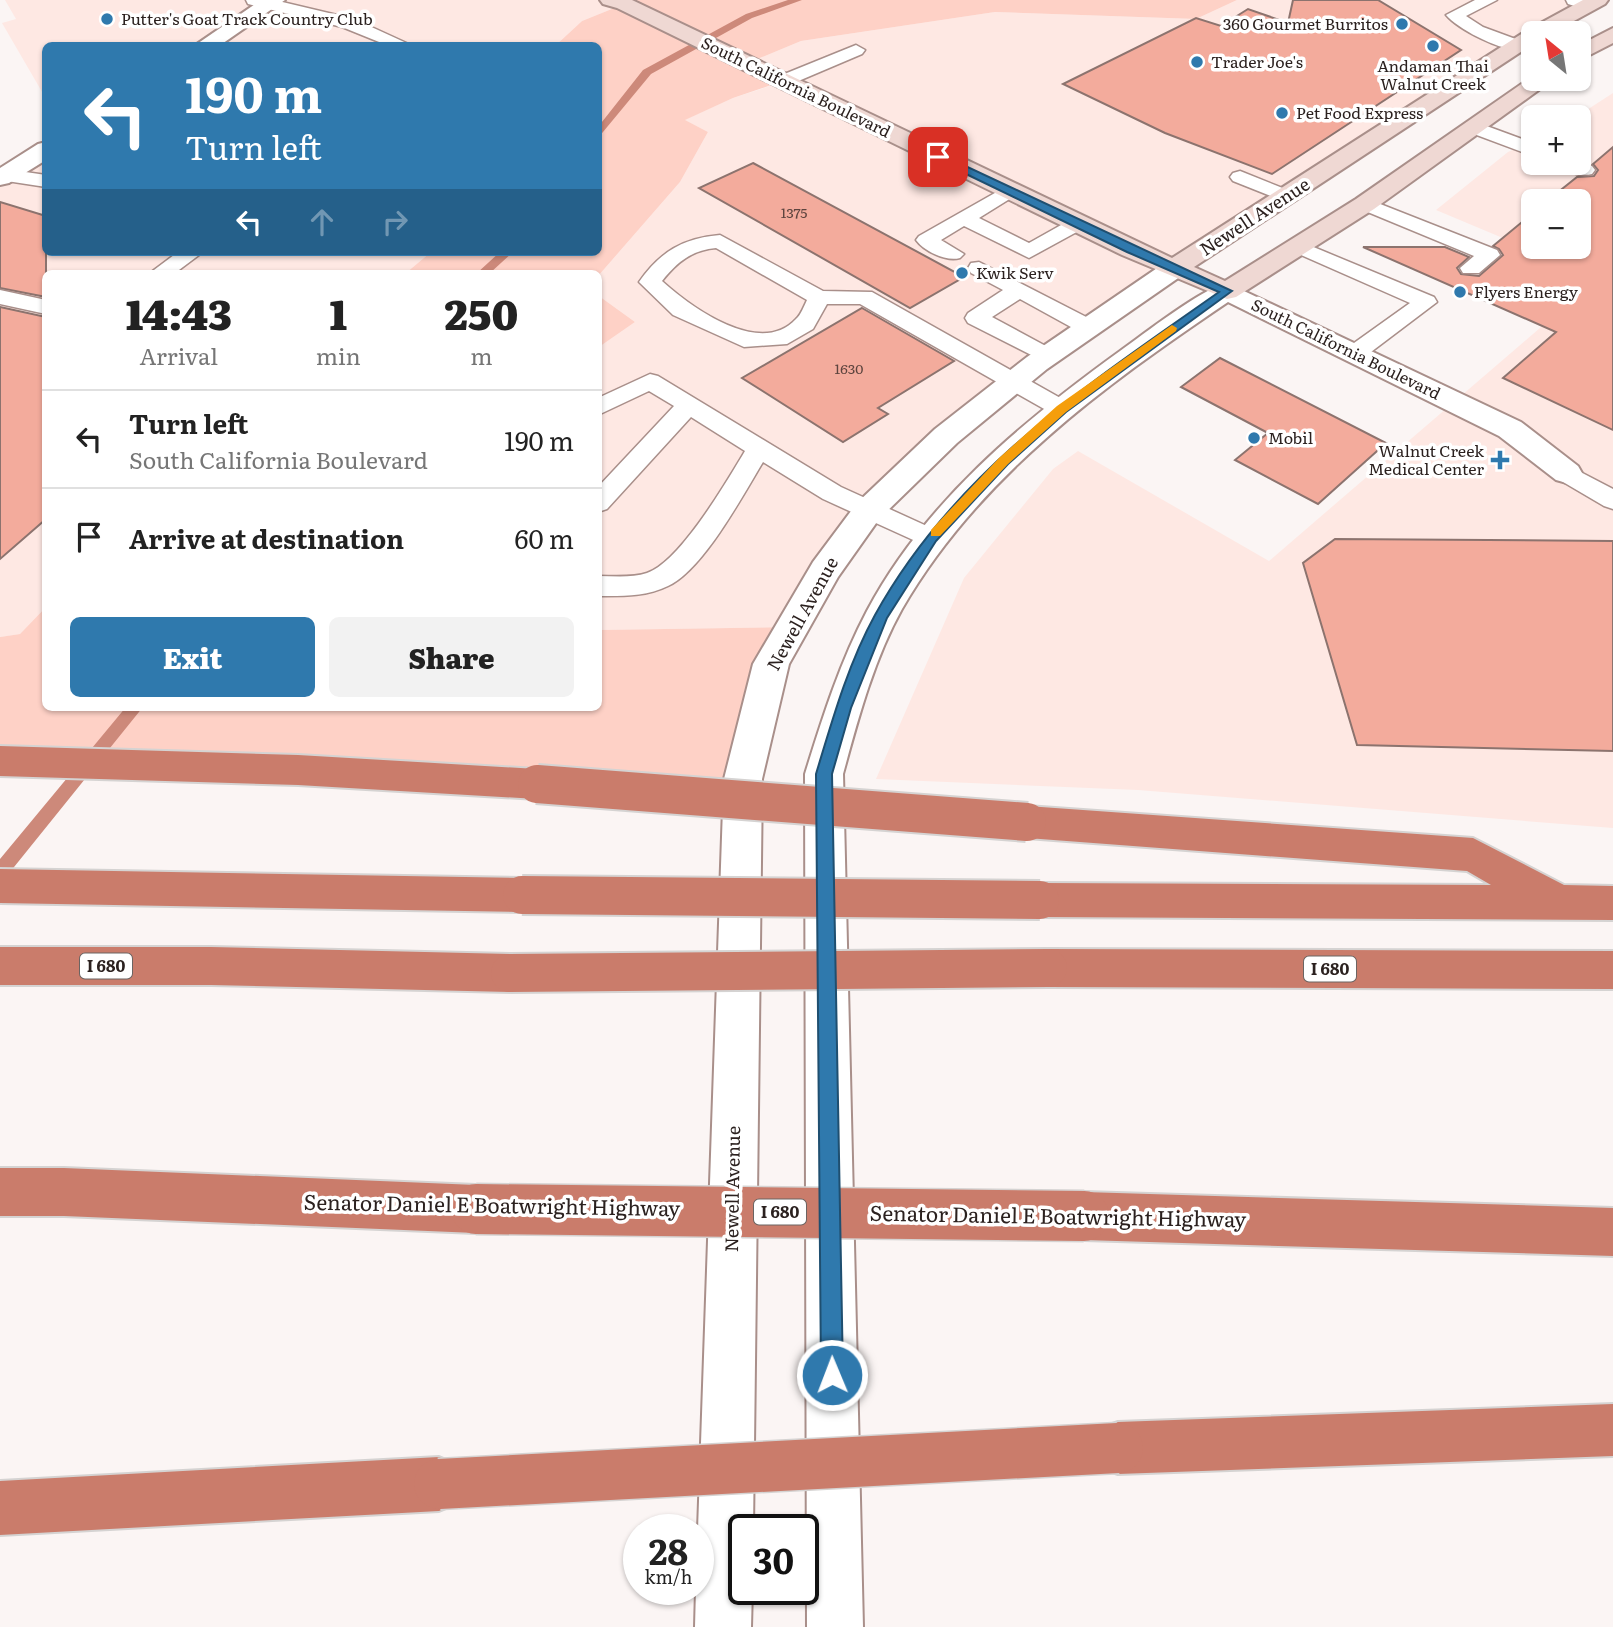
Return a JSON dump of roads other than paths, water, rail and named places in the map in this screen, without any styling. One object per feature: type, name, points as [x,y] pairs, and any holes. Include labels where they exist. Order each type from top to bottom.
[{"type":"highway","points":[[0,761],[298,769],[537,784],[1472,855],[1561,903]]},
{"type":"highway","points":[[0,886],[522,895],[1613,903]]},
{"type":"highway","name":"I 680","points":[[0,966],[211,966],[510,973],[1048,968],[1613,970]]},
{"type":"highway","name":"Senator Daniel E Boatwright Highway","points":[[0,1192],[64,1192],[476,1209],[1084,1216],[1613,1232]]},
{"type":"highway","points":[[0,1508],[1118,1448],[1613,1430]]},
{"type":"street","points":[[210,42],[266,1]]},
{"type":"street","name":"South California Boulevard","points":[[618,1],[1077,224],[1227,291],[1510,429],[1567,473]]},
{"type":"street","name":"Newell Avenue","points":[[1555,21],[1586,2]]},
{"type":"street","points":[[1591,47],[1613,34]]},
{"type":"street","name":"Newell Avenue","points":[[723,1627],[743,779],[772,664],[825,570],[868,511],[946,436],[1088,327],[1521,43]]},
{"type":"street","points":[[835,1627],[824,774],[844,708],[881,617],[931,538],[1004,461],[1062,409],[1227,291],[1365,204],[1526,91]]},
{"type":"street","points":[[2,177],[42,152]]},
{"type":"lane","points":[[1489,0],[1454,15],[1477,31],[1521,37]]},
{"type":"lane","points":[[266,1],[348,23],[395,42]]},
{"type":"lane","points":[[783,81],[856,50]]},
{"type":"lane","points":[[1473,127],[1521,145]]},
{"type":"lane","points":[[2,177],[42,181]]},
{"type":"lane","points":[[1240,177],[1288,197]]},
{"type":"lane","points":[[953,254],[926,240],[1009,191]]},
{"type":"lane","points":[[1365,204],[1450,249],[1489,255],[1471,268]]},
{"type":"lane","points":[[964,218],[1029,252]]},
{"type":"lane","points":[[1077,224],[1029,252],[986,272],[1088,327]]},
{"type":"lane","points":[[819,298],[805,324],[779,339],[744,340],[681,310],[650,282],[672,255],[701,242],[720,241],[819,298],[864,297],[1062,409]]},
{"type":"lane","points":[[1299,247],[1374,270],[1396,288],[1426,302]]},
{"type":"lane","points":[[165,270],[186,256]]},
{"type":"lane","points":[[1396,288],[1419,272]]},
{"type":"lane","points":[[1355,353],[1448,284]]},
{"type":"lane","points":[[1018,290],[976,318],[1047,356]]},
{"type":"lane","points":[[0,297],[42,306]]},
{"type":"lane","points":[[602,406],[650,381],[868,511],[931,538]]},
{"type":"lane","points":[[602,499],[689,405]]},
{"type":"lane","points":[[602,586],[633,586],[662,579],[681,565],[760,449]]},
{"type":"lane","points":[[1567,473],[1613,473]]},
{"type":"lane","points":[[1567,473],[1613,500]]},
{"type":"waterway","points":[[602,130],[647,72],[749,16],[797,0]]},
{"type":"waterway","points":[[486,270],[502,256]]},
{"type":"waterway","points":[[0,872],[132,711]]},
{"type":"place","name":"Putter's Goat Track Country Club","points":[[107,19]]},
{"type":"place","name":"360 Gourmet Burritos","points":[[1402,24]]},
{"type":"place","name":"Andaman Thai Walnut Creek","points":[[1433,46]]},
{"type":"place","name":"Trader Joe's","points":[[1197,62]]},
{"type":"place","name":"Pet Food Express","points":[[1282,113]]},
{"type":"place","name":"Kwik Serv","points":[[962,273]]},
{"type":"place","name":"Flyers Energy","points":[[1460,292]]},
{"type":"place","name":"Mobil","points":[[1254,438]]},
{"type":"place","name":"Walnut Creek Medical Center","points":[[1500,460]]}]
